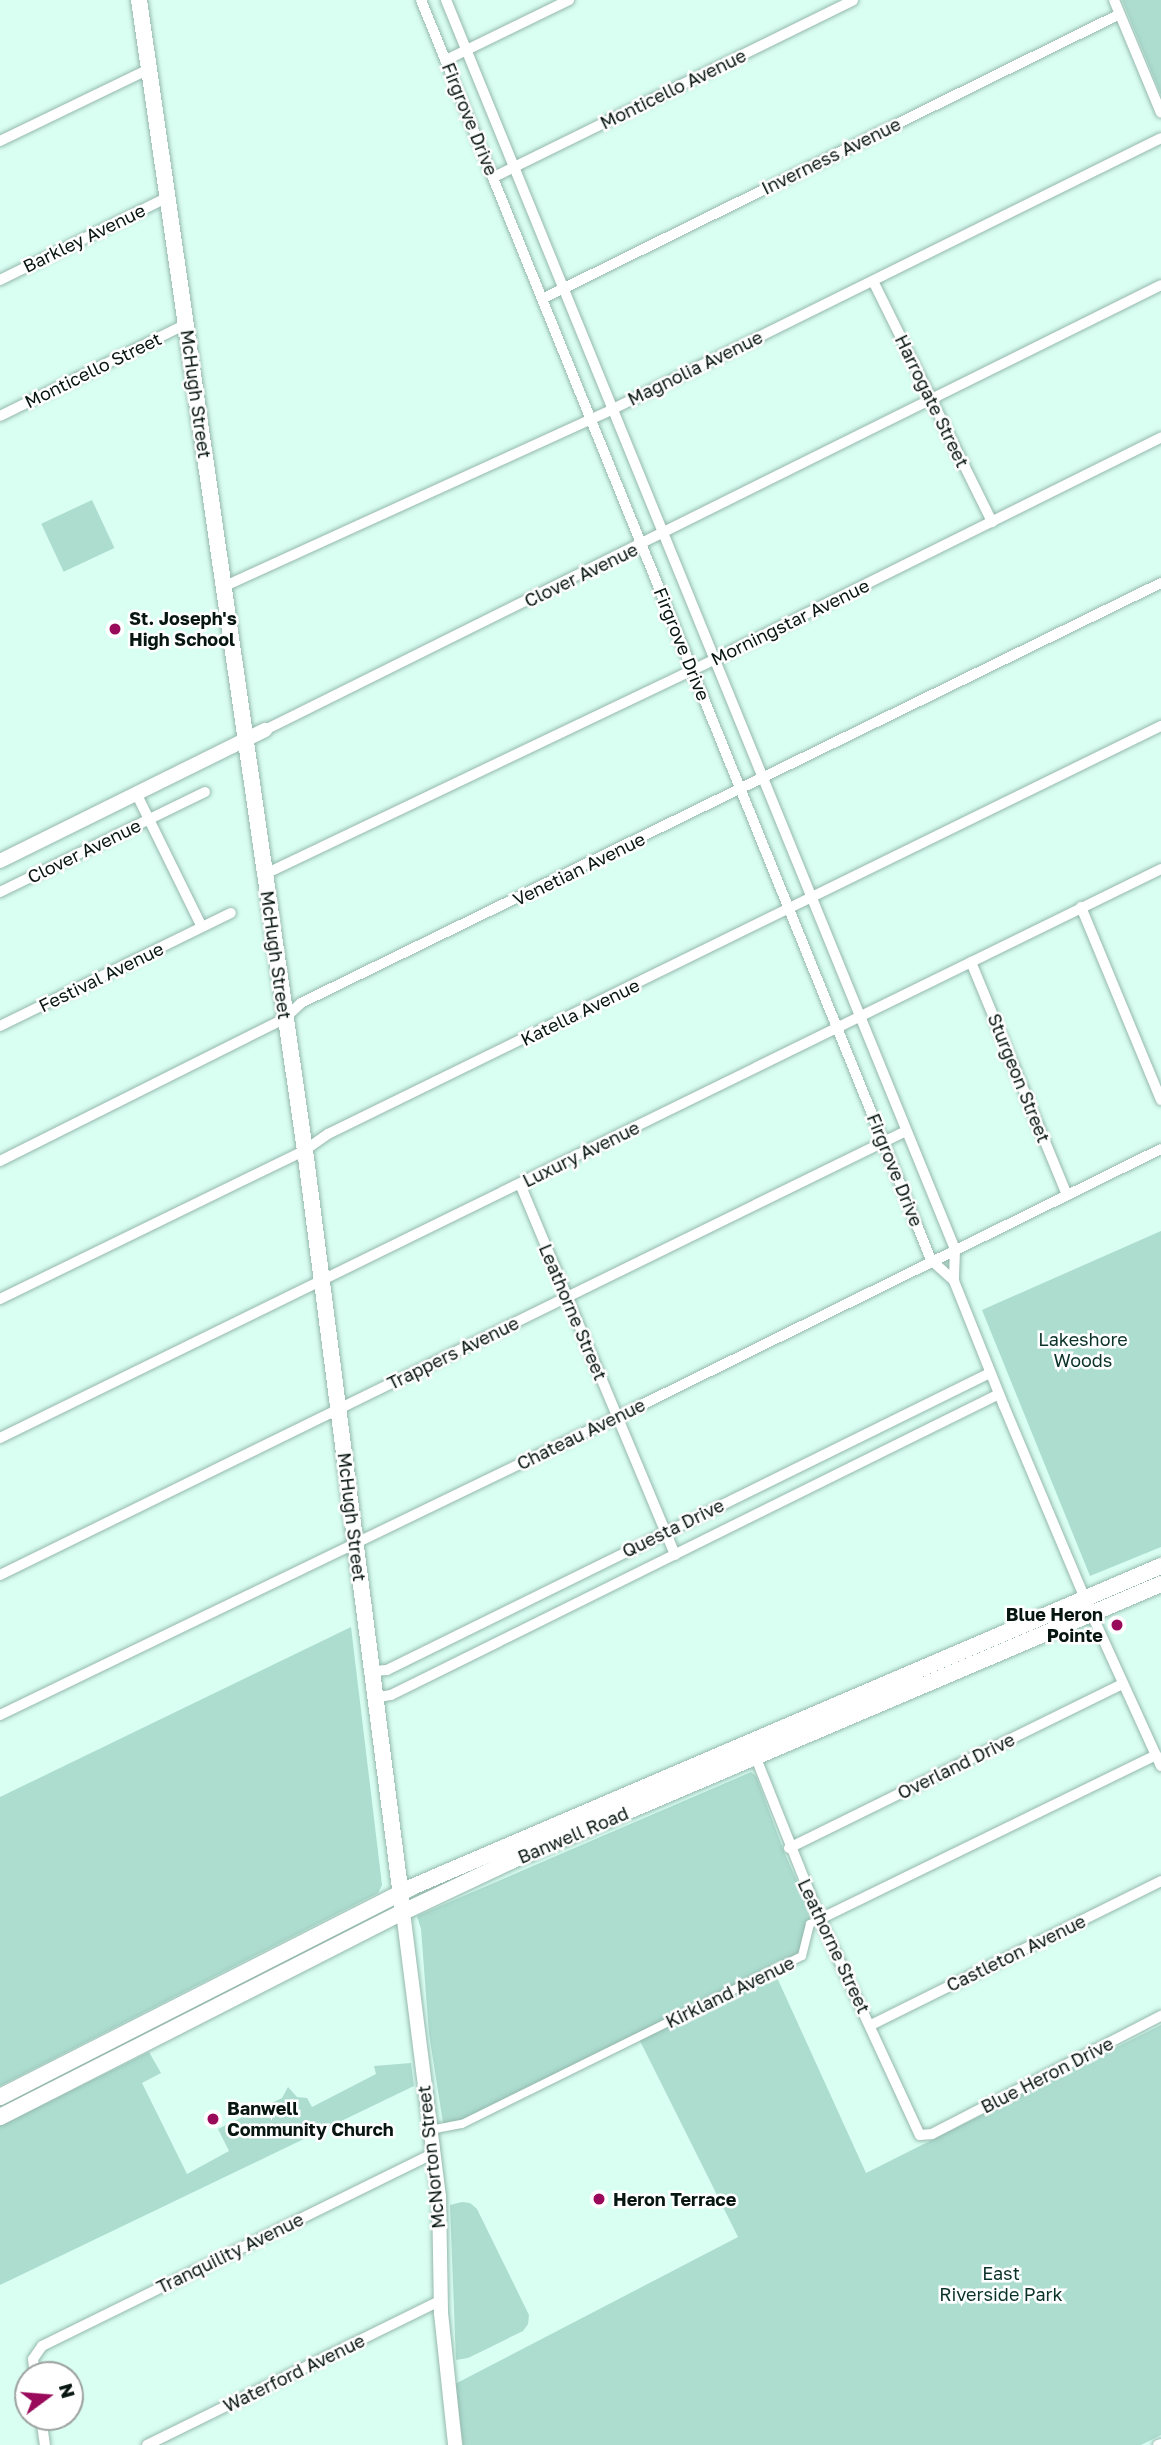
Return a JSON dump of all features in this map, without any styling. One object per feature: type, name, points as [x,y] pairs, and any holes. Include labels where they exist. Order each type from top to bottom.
[{"type":"main road","name":"McHugh Street","points":[[139,0],[305,1150],[403,1912]]},
{"type":"main road","name":"Banwell Road","points":[[0,2117],[403,1912],[753,1751],[1088,1605],[1161,1566]]},
{"type":"main road","name":"Banwell Road","points":[[1088,1605],[1161,1584]]},
{"type":"main road","name":"Banwell Road","points":[[0,2097],[400,1893],[753,1751]]},
{"type":"street","name":"Firgrove Drive","points":[[421,0],[883,1142],[932,1259],[954,1281]]},
{"type":"street","name":"Firgrove Drive","points":[[446,0],[955,1249],[954,1281],[990,1373],[1122,1684],[1161,1766]]},
{"type":"street","points":[[446,60],[569,0]]},
{"type":"street","name":"Monticello Avenue","points":[[494,177],[853,0]]},
{"type":"street","points":[[1114,0],[1161,113]]},
{"type":"street","name":"Inverness Avenue","points":[[542,299],[1120,14]]},
{"type":"street","points":[[0,141],[149,69]]},
{"type":"street","name":"Magnolia Avenue","points":[[223,587],[613,409],[1161,138]]},
{"type":"street","name":"Barkley Avenue","points":[[0,280],[168,197]]},
{"type":"street","name":"Harrogate Street","points":[[873,281],[992,522]]},
{"type":"street","name":"Clover Avenue","points":[[0,861],[642,545],[1161,285]]},
{"type":"street","name":"Monticello Street","points":[[0,416],[187,324]]},
{"type":"street","name":"Morningstar Avenue","points":[[265,874],[715,659],[1161,438]]},
{"type":"street","name":"Venetian Avenue","points":[[0,1161],[285,1017],[301,1003],[1161,583]]},
{"type":"street","name":"Katella Avenue","points":[[0,1299],[305,1150],[328,1134],[1161,726]]},
{"type":"street","name":"Clover Avenue","points":[[0,892],[205,792]]},
{"type":"street","points":[[136,793],[202,927]]},
{"type":"street","name":"Luxury Avenue","points":[[0,1438],[1161,869]]},
{"type":"street","points":[[1081,907],[1161,1100]]},
{"type":"street","name":"Festival Avenue","points":[[0,1026],[231,913]]},
{"type":"street","name":"Sturgeon Street","points":[[971,962],[1067,1195]]},
{"type":"street","name":"Trappers Avenue","points":[[0,1575],[906,1131]]},
{"type":"street","name":"Chateau Avenue","points":[[0,1715],[617,1417],[932,1259],[1161,1149]]},
{"type":"street","name":"Leathorne Street","points":[[520,1184],[675,1555]]},
{"type":"street","name":"Questa Drive","points":[[372,1671],[387,1670],[990,1373]]},
{"type":"street","name":"Questa Drive","points":[[375,1698],[391,1695],[999,1394]]},
{"type":"street","points":[[827,1452],[836,1474]]},
{"type":"street","points":[[520,1605],[530,1626]]},
{"type":"street","name":"Overland Drive","points":[[789,1848],[1122,1684]]},
{"type":"street","name":"Leathorne Street","points":[[753,1751],[789,1848],[920,2135],[932,2134]]},
{"type":"street","points":[[820,1919],[1156,1755]]},
{"type":"street","name":"Castleton Avenue","points":[[871,2025],[1161,1881]]},
{"type":"street","name":"McNorton Street","points":[[403,1912],[439,2196],[440,2301],[454,2445]]},
{"type":"street","name":"Kirkland Avenue","points":[[430,2130],[462,2124],[803,1956],[810,1924],[820,1919]]},
{"type":"street","name":"Blue Heron Drive","points":[[932,2134],[1161,2016]]},
{"type":"street","name":"Tranquility Avenue","points":[[33,2361],[42,2346],[433,2154]]},
{"type":"street","name":"Waterford Avenue","points":[[147,2445],[440,2301]]},
{"type":"green space","points":[[1122,0],[1161,0],[1161,95]]},
{"type":"green space","points":[[92,500],[114,548],[64,572],[41,524]]},
{"type":"green space","name":"Lakeshore Woods","points":[[1161,1231],[1161,1547],[1090,1576],[982,1310]]},
{"type":"green space","points":[[351,1627],[382,1885],[378,1893],[0,2086],[0,1797]]},
{"type":"green space","name":"East Riverside Park","points":[[751,1772],[756,1776],[785,1854],[815,1921],[802,1956],[774,1971],[866,2173],[1161,2025],[1161,2435],[1141,2445],[463,2445],[455,2384],[738,2237],[638,2037],[444,2129],[429,2034],[421,1929],[417,1916]]},
{"type":"green space","points":[[149,2052],[161,2073],[142,2083],[187,2174],[229,2151],[218,2129],[282,2098],[288,2087],[297,2097],[307,2098],[312,2107],[376,2074],[374,2066],[411,2063],[414,2086],[0,2285],[0,2126]]},
{"type":"green space","points":[[470,2203],[477,2209],[529,2315],[528,2324],[523,2331],[468,2358],[456,2360],[450,2205]]},
{"type":"place","name":"St. Joseph's High School","points":[[115,629]]},
{"type":"place","name":"Blue Heron Pointe","points":[[1117,1625]]},
{"type":"place","name":"Banwell Community Church","points":[[213,2119]]},
{"type":"place","name":"Heron Terrace","points":[[599,2199]]}]
